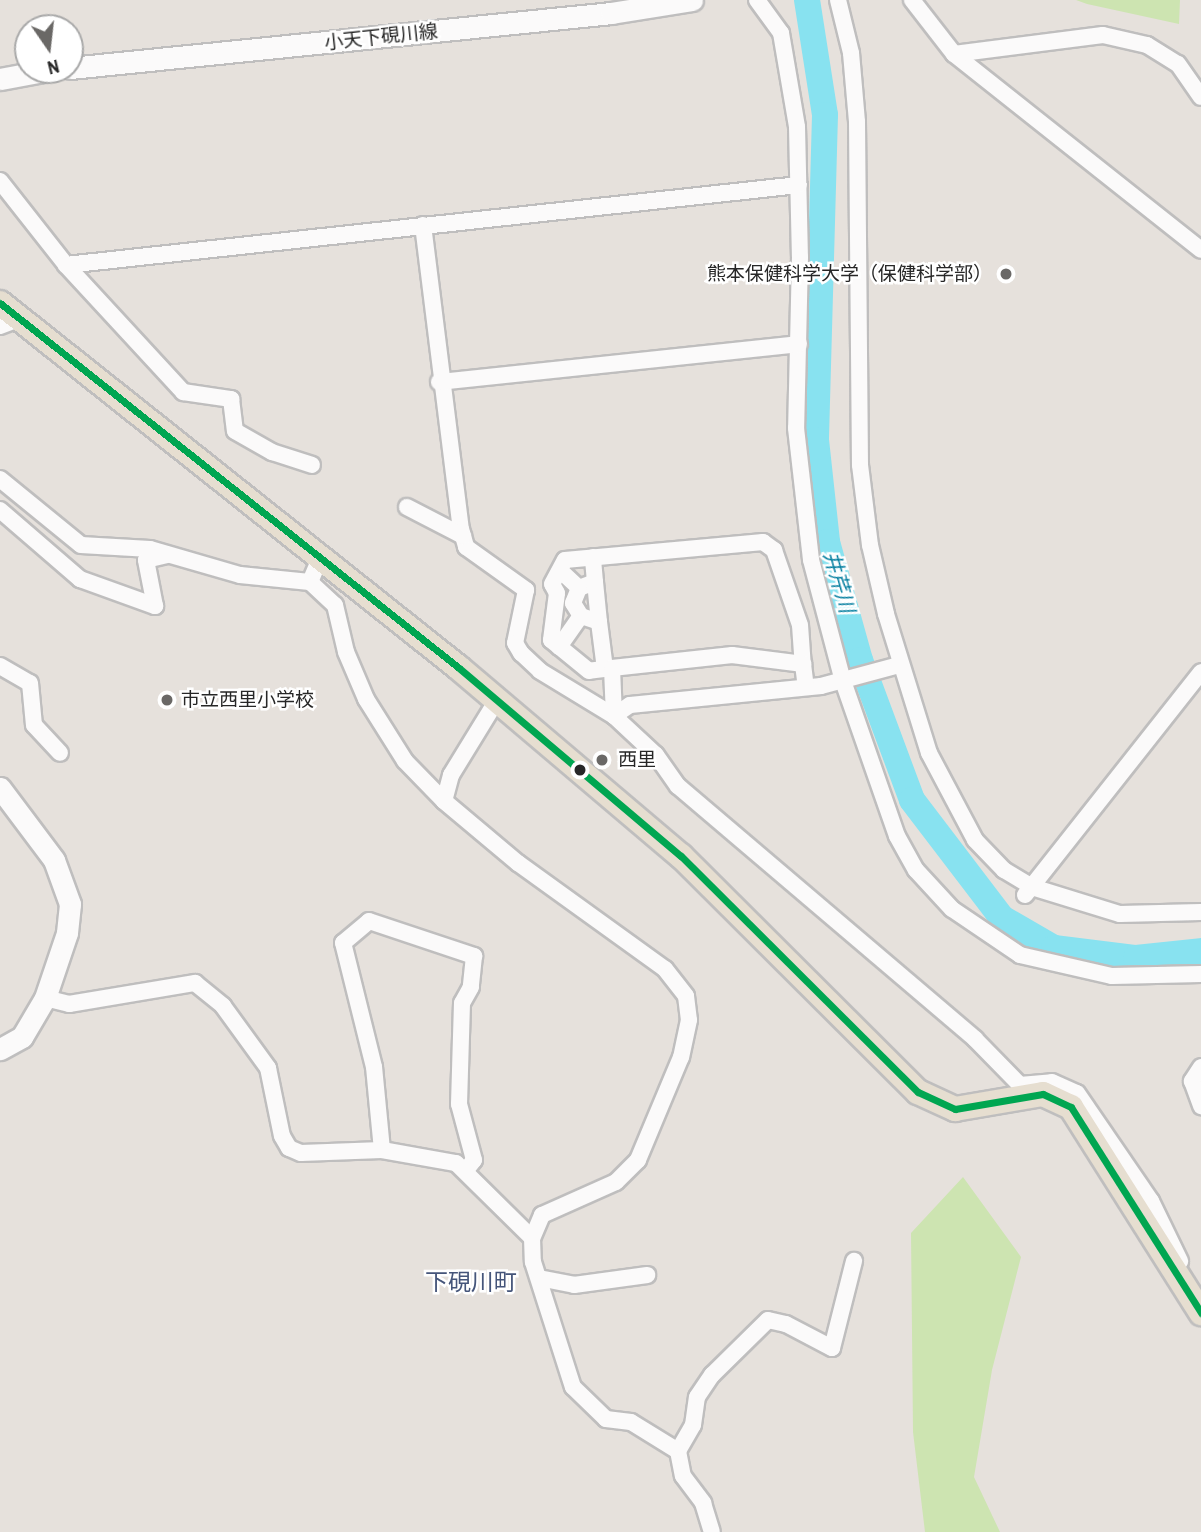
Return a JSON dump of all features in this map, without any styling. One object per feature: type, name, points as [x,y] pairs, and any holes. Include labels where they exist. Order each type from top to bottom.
[{"type":"main road","name":"小天下硯川線","points":[[84,67],[611,13],[692,0]]},
{"type":"main road","points":[[6,316],[320,559],[497,701],[681,856],[918,1092],[933,1101],[965,1110],[1030,1095],[1058,1097],[1071,1107],[1201,1313]]},
{"type":"main road","points":[[0,788],[54,860],[70,904],[67,933],[45,998],[22,1037],[0,1049]]},
{"type":"street","points":[[757,0],[781,33],[788,62],[799,185],[796,428],[811,560],[897,836],[916,870],[953,909],[991,940],[1020,955],[1112,976],[1201,974]]},
{"type":"street","points":[[838,0],[851,53],[857,122],[860,465],[870,545],[886,614],[940,780],[975,840],[1028,891],[1120,914],[1201,912]]},
{"type":"street","points":[[912,0],[954,54],[1201,250]]},
{"type":"street","points":[[954,54],[1103,35],[1147,45],[1178,64],[1201,97]]},
{"type":"street","points":[[0,181],[66,265],[183,392],[231,399],[235,431],[272,453],[312,465]]},
{"type":"street","points":[[66,265],[799,185]]},
{"type":"street","points":[[423,225],[439,382],[463,536],[466,547],[526,590],[515,643],[521,653],[540,671],[614,716],[656,755],[678,786],[975,1039],[1020,1085],[1052,1082],[1077,1093],[1151,1201],[1201,1294]]},
{"type":"street","points":[[439,382],[799,344]]},
{"type":"street","points":[[0,479],[82,545],[150,548],[240,575],[310,582],[335,606],[346,652],[366,699],[405,761],[444,801],[497,847],[665,968],[687,996],[689,1020],[681,1057],[638,1160],[616,1182],[542,1215],[532,1238],[539,1278],[573,1387],[606,1419],[631,1422],[678,1451]]},
{"type":"street","points":[[407,507],[463,536]]},
{"type":"street","points":[[0,510],[80,579],[155,606],[145,560],[168,555]]},
{"type":"street","points":[[803,664],[732,655],[589,671],[551,640],[550,626],[557,593],[552,583],[565,560],[763,542],[774,550],[800,625],[806,688]]},
{"type":"street","points":[[593,557],[599,622],[614,716]]},
{"type":"street","points":[[310,582],[320,559]]},
{"type":"street","points":[[559,570],[579,588]]},
{"type":"street","points":[[595,582],[579,588],[573,603],[581,616],[599,622]]},
{"type":"street","points":[[558,647],[581,616]]},
{"type":"street","points":[[0,666],[30,683],[34,725],[60,754]]},
{"type":"street","points":[[614,716],[630,705],[806,688],[893,667]]},
{"type":"street","points":[[1028,891],[1201,671]]},
{"type":"street","points":[[444,801],[451,775],[497,701]]},
{"type":"street","points":[[382,1150],[374,1067],[343,943],[369,920],[474,956],[471,987],[462,1003],[459,1104],[474,1160],[465,1171]]},
{"type":"street","points":[[45,998],[69,1004],[195,983],[223,1006],[268,1068],[282,1136],[289,1148],[301,1153],[382,1150],[456,1163],[532,1238]]},
{"type":"street","points":[[1201,1067],[1192,1081],[1201,1106]]},
{"type":"street","points":[[712,1532],[703,1503],[683,1476],[678,1451],[693,1425],[697,1397],[712,1375],[768,1320],[786,1324],[832,1348],[854,1261]]},
{"type":"street","points":[[539,1278],[574,1285],[648,1275]]},
{"type":"green space","points":[[1076,0],[1180,0],[1179,24],[1087,4]]},
{"type":"green space","points":[[963,1177],[1021,1257],[992,1370],[974,1477],[1000,1532],[925,1532],[913,1432],[911,1233]]},
{"type":"waterway","name":"井芹川","points":[[807,0],[825,115],[816,440],[827,542],[860,660],[912,800],[1002,918],[1054,948],[1136,958],[1201,951]]},
{"type":"transit line","points":[[0,303],[459,668],[681,856],[918,1092],[955,1109],[1043,1094],[1071,1107],[1201,1313]]},
{"type":"place","name":"熊本保健科学大学（保健科学部）","points":[[1006,274]]},
{"type":"place","name":"市立西里小学校","points":[[167,700]]},
{"type":"place","name":"西里","points":[[602,760]]},
{"type":"district","name":"下硯川町","points":[[471,1282]]}]
